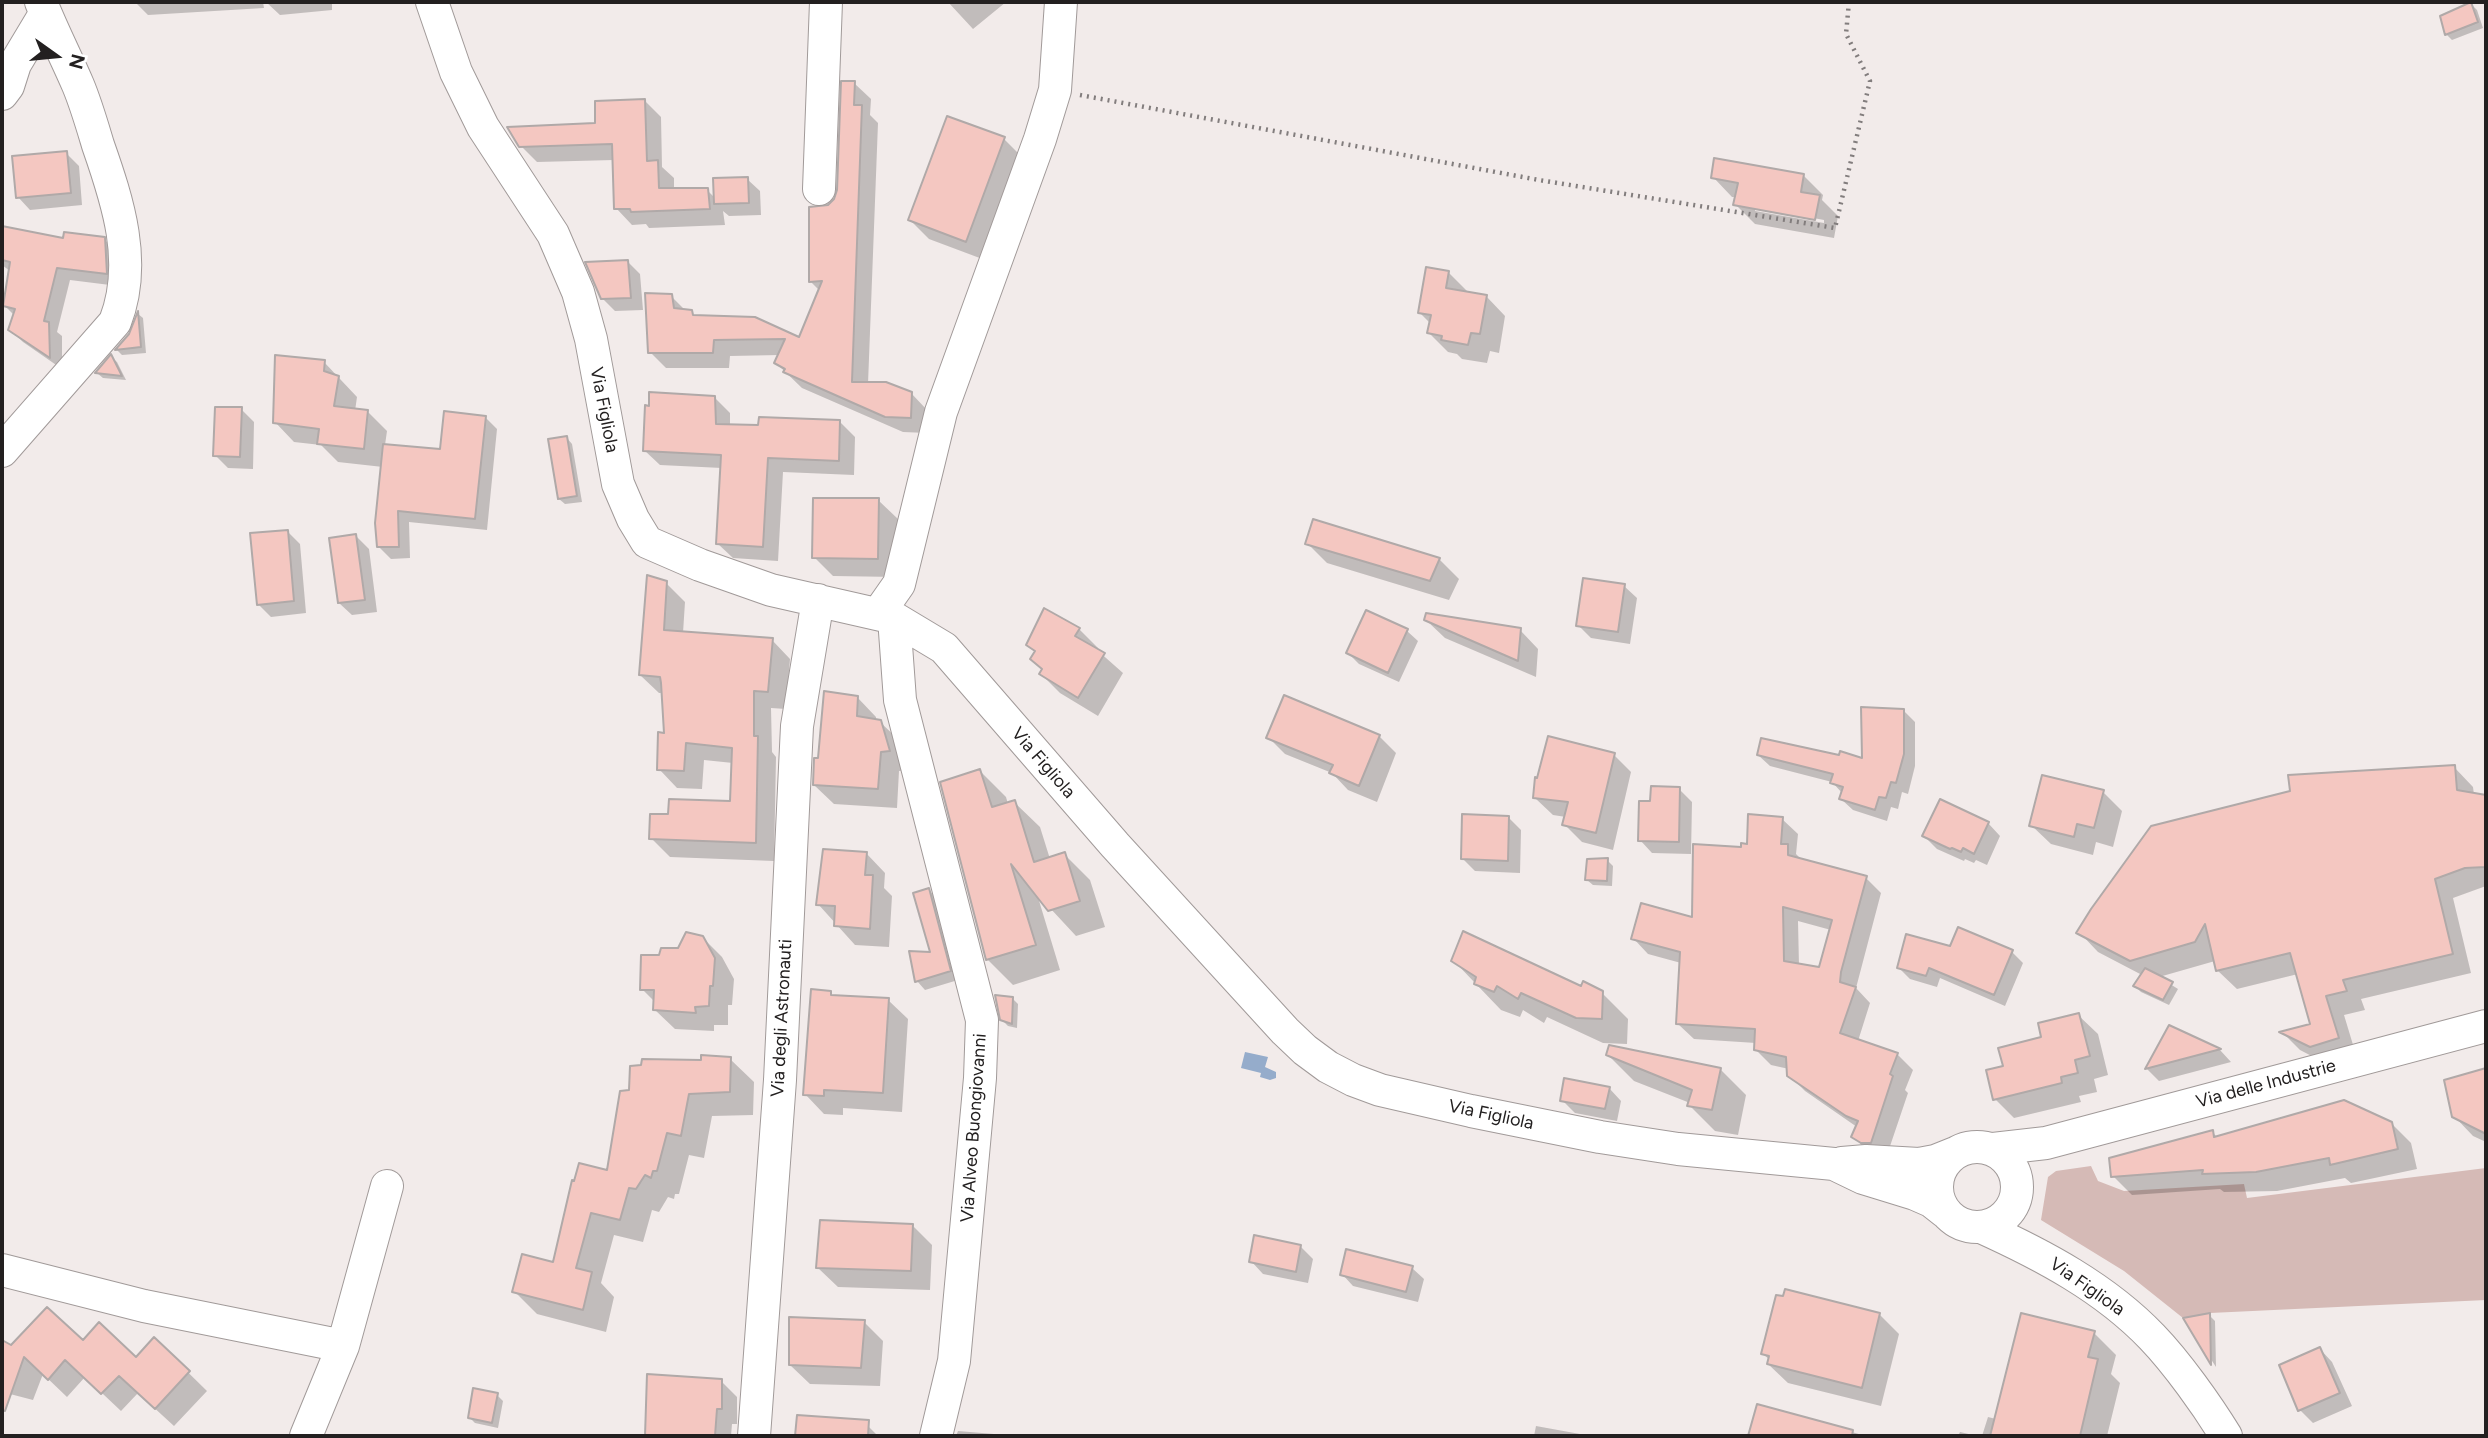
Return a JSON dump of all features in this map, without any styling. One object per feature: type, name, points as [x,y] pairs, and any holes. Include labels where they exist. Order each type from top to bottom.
[{"type":"street","name":"Via Figliola","points":[[432,2],[456,72],[483,127],[553,234],[578,292],[591,340],[618,484],[633,519],[648,542],[700,565],[771,590],[886,616],[944,648],[1115,845],[1285,1031],[1328,1067],[1353,1080],[1380,1090],[1535,1125],[1678,1149],[1834,1164],[1863,1178],[1915,1194],[1931,1201],[1945,1212]]},
{"type":"street","points":[[819,189],[826,2]]},
{"type":"street","points":[[886,616],[900,584],[941,412],[1040,139],[1055,90],[1061,2]]},
{"type":"street","points":[[2,94],[43,8]]},
{"type":"street","points":[[2,451],[116,322],[126,278],[125,241],[111,184],[79,87],[43,8]]},
{"type":"street","name":"Via degli Astronauti","points":[[754,1436],[779,1080],[797,726],[818,600]]},
{"type":"street","name":"Via Alveo Buongiovanni","points":[[886,616],[901,700],[982,1020],[981,1078],[954,1361],[936,1436]]},
{"type":"street","name":"Via delle Industrie","points":[[1834,1164],[1867,1161],[1919,1164],[1935,1161],[1967,1147],[1993,1149],[2046,1143],[2486,1026]]},
{"type":"street","points":[[1955,1153],[1939,1172],[1936,1186],[1938,1199],[1945,1212],[1955,1221],[1982,1227],[1995,1223],[2006,1215],[2015,1191],[2046,1143]]},
{"type":"street","points":[[1993,1149],[2012,1166],[2015,1191],[2034,1251]]},
{"type":"street","points":[[306,1436],[343,1346],[387,1186]]},
{"type":"street","name":"Via Figliola","points":[[1982,1227],[2034,1251],[2107,1297],[2153,1338],[2211,1412],[2226,1436]]},
{"type":"street","points":[[2,1270],[144,1307],[343,1346]]},
{"type":"path","points":[[1055,90],[1539,180],[1835,228],[1870,81],[1846,34],[1849,2]]},
{"type":"shaded area","points":[[2091,1166],[2098,1181],[2124,1191],[2244,1184],[2247,1198],[2486,1168],[2486,1300],[2210,1313],[2183,1318],[2124,1271],[2041,1220],[2048,1177],[2056,1171]]},
{"type":"water","points":[[1245,1052],[1268,1057],[1265,1067],[1276,1072],[1276,1078],[1270,1080],[1260,1077],[1261,1073],[1241,1068]]},
{"type":"building","points":[[2471,2],[2478,22],[2445,35],[2440,16]]},
{"type":"building","points":[[841,81],[855,81],[854,105],[862,105],[852,382],[886,382],[912,392],[911,418],[885,417],[783,372],[785,369],[774,363],[785,339],[714,340],[713,353],[648,353],[645,293],[672,294],[674,308],[692,310],[693,315],[755,317],[799,337],[822,281],[809,282],[809,207],[828,205],[837,190]]},
{"type":"building","points":[[645,99],[647,161],[658,160],[659,188],[708,188],[710,209],[631,212],[630,209],[614,209],[612,144],[519,147],[507,127],[595,123],[595,101]]},
{"type":"building","points":[[947,116],[1005,137],[966,242],[908,220]]},
{"type":"building","points":[[67,151],[71,193],[16,198],[12,156]]},
{"type":"building","points":[[1714,158],[1804,174],[1801,192],[1820,195],[1815,220],[1733,205],[1738,183],[1711,178]]},
{"type":"building","points":[[748,177],[749,203],[714,204],[713,178]]},
{"type":"building","points":[[2,226],[63,238],[64,232],[105,237],[107,274],[57,268],[44,321],[49,322],[50,358],[8,330],[15,309],[3,306],[10,262],[2,260]]},
{"type":"building","points":[[628,260],[631,298],[601,299],[585,262]]},
{"type":"building","points":[[1426,267],[1449,271],[1446,288],[1487,295],[1480,334],[1471,333],[1468,345],[1441,340],[1442,336],[1427,333],[1431,315],[1418,313]]},
{"type":"building","points":[[138,311],[141,347],[115,350],[129,334]]},
{"type":"building","points":[[111,354],[122,376],[95,373]]},
{"type":"building","points":[[275,355],[325,360],[324,371],[339,376],[334,406],[368,410],[364,449],[317,444],[319,429],[273,423]]},
{"type":"building","points":[[649,392],[715,396],[716,424],[758,425],[759,417],[840,420],[839,461],[768,458],[763,547],[716,544],[721,455],[643,451],[645,405],[649,406]]},
{"type":"building","points":[[215,407],[242,407],[240,457],[213,456]]},
{"type":"building","points":[[444,411],[486,416],[475,519],[398,511],[399,547],[377,547],[375,523],[383,444],[440,449]]},
{"type":"building","points":[[567,436],[577,496],[558,499],[548,439]]},
{"type":"building","points":[[813,498],[879,498],[878,559],[812,558]]},
{"type":"building","points":[[1313,519],[1440,558],[1430,581],[1305,544]]},
{"type":"building","points":[[288,530],[294,601],[257,605],[250,533]]},
{"type":"building","points":[[356,534],[365,600],[338,603],[329,538]]},
{"type":"building","points":[[647,575],[667,581],[664,630],[773,638],[768,692],[754,691],[754,736],[758,736],[756,843],[649,839],[650,814],[668,814],[669,799],[730,801],[732,748],[686,743],[684,771],[657,770],[658,732],[664,733],[660,677],[639,675]]},
{"type":"building","points":[[1583,578],[1625,584],[1618,632],[1576,626]]},
{"type":"building","points":[[1044,608],[1080,628],[1075,636],[1105,653],[1078,698],[1039,674],[1042,669],[1030,659],[1035,651],[1026,645]]},
{"type":"building","points":[[1366,610],[1408,629],[1388,673],[1346,653]]},
{"type":"building","points":[[1426,613],[1521,628],[1518,661],[1424,620]]},
{"type":"building","points":[[824,691],[858,696],[857,716],[881,720],[890,751],[881,752],[878,789],[813,785],[814,758],[818,758]]},
{"type":"building","points":[[1284,695],[1380,735],[1359,786],[1329,773],[1333,765],[1266,738]]},
{"type":"building","points":[[1861,707],[1904,709],[1904,754],[1896,783],[1891,782],[1886,798],[1879,797],[1875,810],[1839,799],[1843,787],[1830,783],[1833,774],[1757,755],[1761,738],[1839,755],[1840,751],[1862,758]]},
{"type":"building","points":[[1548,736],[1615,753],[1596,833],[1562,825],[1568,802],[1533,798],[1535,777],[1537,778]]},
{"type":"building","points":[[2455,765],[2457,790],[2486,795],[2486,867],[2465,868],[2435,879],[2453,954],[2343,980],[2347,991],[2326,996],[2339,1038],[2310,1047],[2279,1032],[2310,1024],[2290,953],[2216,971],[2205,924],[2195,942],[2130,961],[2076,933],[2151,826],[2290,791],[2288,775]]},
{"type":"building","points":[[980,769],[992,807],[1015,800],[1034,862],[1065,852],[1080,901],[1048,911],[1011,864],[1036,945],[986,960],[940,782]]},
{"type":"building","points":[[2042,775],[2104,790],[2094,828],[2077,824],[2074,837],[2029,826]]},
{"type":"building","points":[[1651,786],[1680,787],[1679,842],[1638,841],[1639,801],[1650,801]]},
{"type":"building","points":[[1940,799],[1989,822],[1974,854],[1963,848],[1961,852],[1950,849],[1922,836]]},
{"type":"building","points":[[1462,814],[1509,816],[1508,861],[1461,859]]},
{"type":"building","points":[[1748,814],[1783,817],[1781,844],[1788,844],[1788,855],[1867,876],[1841,972],[1840,982],[1856,987],[1840,1033],[1898,1053],[1871,1143],[1861,1143],[1851,1137],[1858,1121],[1846,1116],[1787,1076],[1786,1057],[1754,1050],[1755,1029],[1676,1024],[1680,952],[1631,939],[1641,903],[1692,917],[1693,844],[1741,847],[1741,843],[1747,844]],"holes":[[[1783,907],[1832,920],[1819,967],[1784,961]]]},
{"type":"building","points":[[823,849],[867,852],[865,875],[873,875],[870,929],[834,926],[835,906],[816,905]]},
{"type":"building","points":[[1608,858],[1607,881],[1585,880],[1587,859]]},
{"type":"building","points":[[929,888],[951,971],[915,982],[909,951],[930,952],[913,893]]},
{"type":"building","points":[[1958,927],[2013,950],[1994,995],[1929,968],[1926,976],[1897,968],[1906,934],[1950,946]]},
{"type":"building","points":[[1463,931],[1581,986],[1583,981],[1603,991],[1602,1019],[1576,1018],[1521,993],[1518,999],[1497,986],[1494,992],[1474,984],[1476,977],[1451,961]]},
{"type":"building","points":[[686,932],[703,936],[715,958],[709,1006],[695,1007],[696,1013],[653,1010],[654,990],[640,990],[641,955],[659,955],[661,948],[678,948]]},
{"type":"building","points":[[2145,968],[2173,982],[2163,1000],[2133,986]]},
{"type":"building","points":[[811,989],[831,991],[831,995],[889,998],[883,1093],[824,1090],[824,1096],[803,1095]]},
{"type":"building","points":[[995,995],[1013,997],[1012,1024],[1000,1020]]},
{"type":"building","points":[[2079,1013],[2090,1056],[2075,1060],[2078,1073],[2061,1077],[2062,1083],[1993,1100],[1986,1070],[2003,1066],[1998,1048],[2041,1037],[2038,1023]]},
{"type":"building","points":[[2169,1025],[2221,1049],[2145,1069]]},
{"type":"building","points":[[1609,1045],[1721,1068],[1712,1110],[1687,1106],[1692,1090],[1606,1055]]},
{"type":"building","points":[[701,1055],[731,1057],[730,1092],[689,1094],[681,1136],[667,1133],[657,1171],[653,1171],[651,1178],[645,1175],[636,1189],[629,1188],[620,1220],[591,1213],[576,1268],[592,1272],[583,1310],[512,1292],[522,1254],[553,1262],[572,1180],[574,1181],[579,1163],[607,1170],[620,1091],[629,1090],[630,1066],[641,1065],[642,1059],[701,1060]]},
{"type":"building","points":[[2486,1068],[2486,1134],[2452,1117],[2444,1080]]},
{"type":"building","points":[[1564,1078],[1610,1087],[1605,1109],[1560,1101]]},
{"type":"building","points":[[2344,1100],[2392,1122],[2398,1149],[2330,1165],[2329,1158],[2256,1172],[2202,1174],[2203,1170],[2111,1177],[2109,1158],[2213,1130],[2214,1137]]},
{"type":"building","points":[[820,1220],[913,1224],[911,1271],[816,1268]]},
{"type":"building","points":[[1254,1235],[1301,1245],[1296,1272],[1249,1262]]},
{"type":"building","points":[[1346,1249],[1413,1266],[1406,1292],[1340,1275]]},
{"type":"building","points":[[1785,1289],[1880,1313],[1862,1388],[1767,1364],[1769,1356],[1761,1354],[1776,1295],[1783,1296]]},
{"type":"building","points":[[47,1307],[83,1340],[99,1322],[136,1357],[154,1337],[190,1371],[155,1409],[119,1376],[101,1394],[65,1360],[48,1380],[24,1357],[5,1411],[2,1410],[2,1340],[11,1345]]},
{"type":"building","points":[[2021,1313],[2095,1331],[2088,1357],[2098,1359],[2080,1436],[1990,1436]]},
{"type":"building","points":[[2210,1313],[2211,1365],[2183,1318]]},
{"type":"building","points":[[789,1317],[865,1320],[861,1368],[789,1365]]},
{"type":"building","points":[[2320,1347],[2340,1393],[2298,1411],[2279,1365]]},
{"type":"building","points":[[647,1374],[722,1379],[722,1409],[717,1409],[715,1436],[645,1436]]},
{"type":"building","points":[[473,1388],[498,1393],[492,1423],[468,1418]]},
{"type":"building","points":[[1757,1404],[1853,1430],[1852,1436],[1748,1436]]},
{"type":"building","points":[[797,1415],[869,1420],[868,1436],[795,1436]]}]
